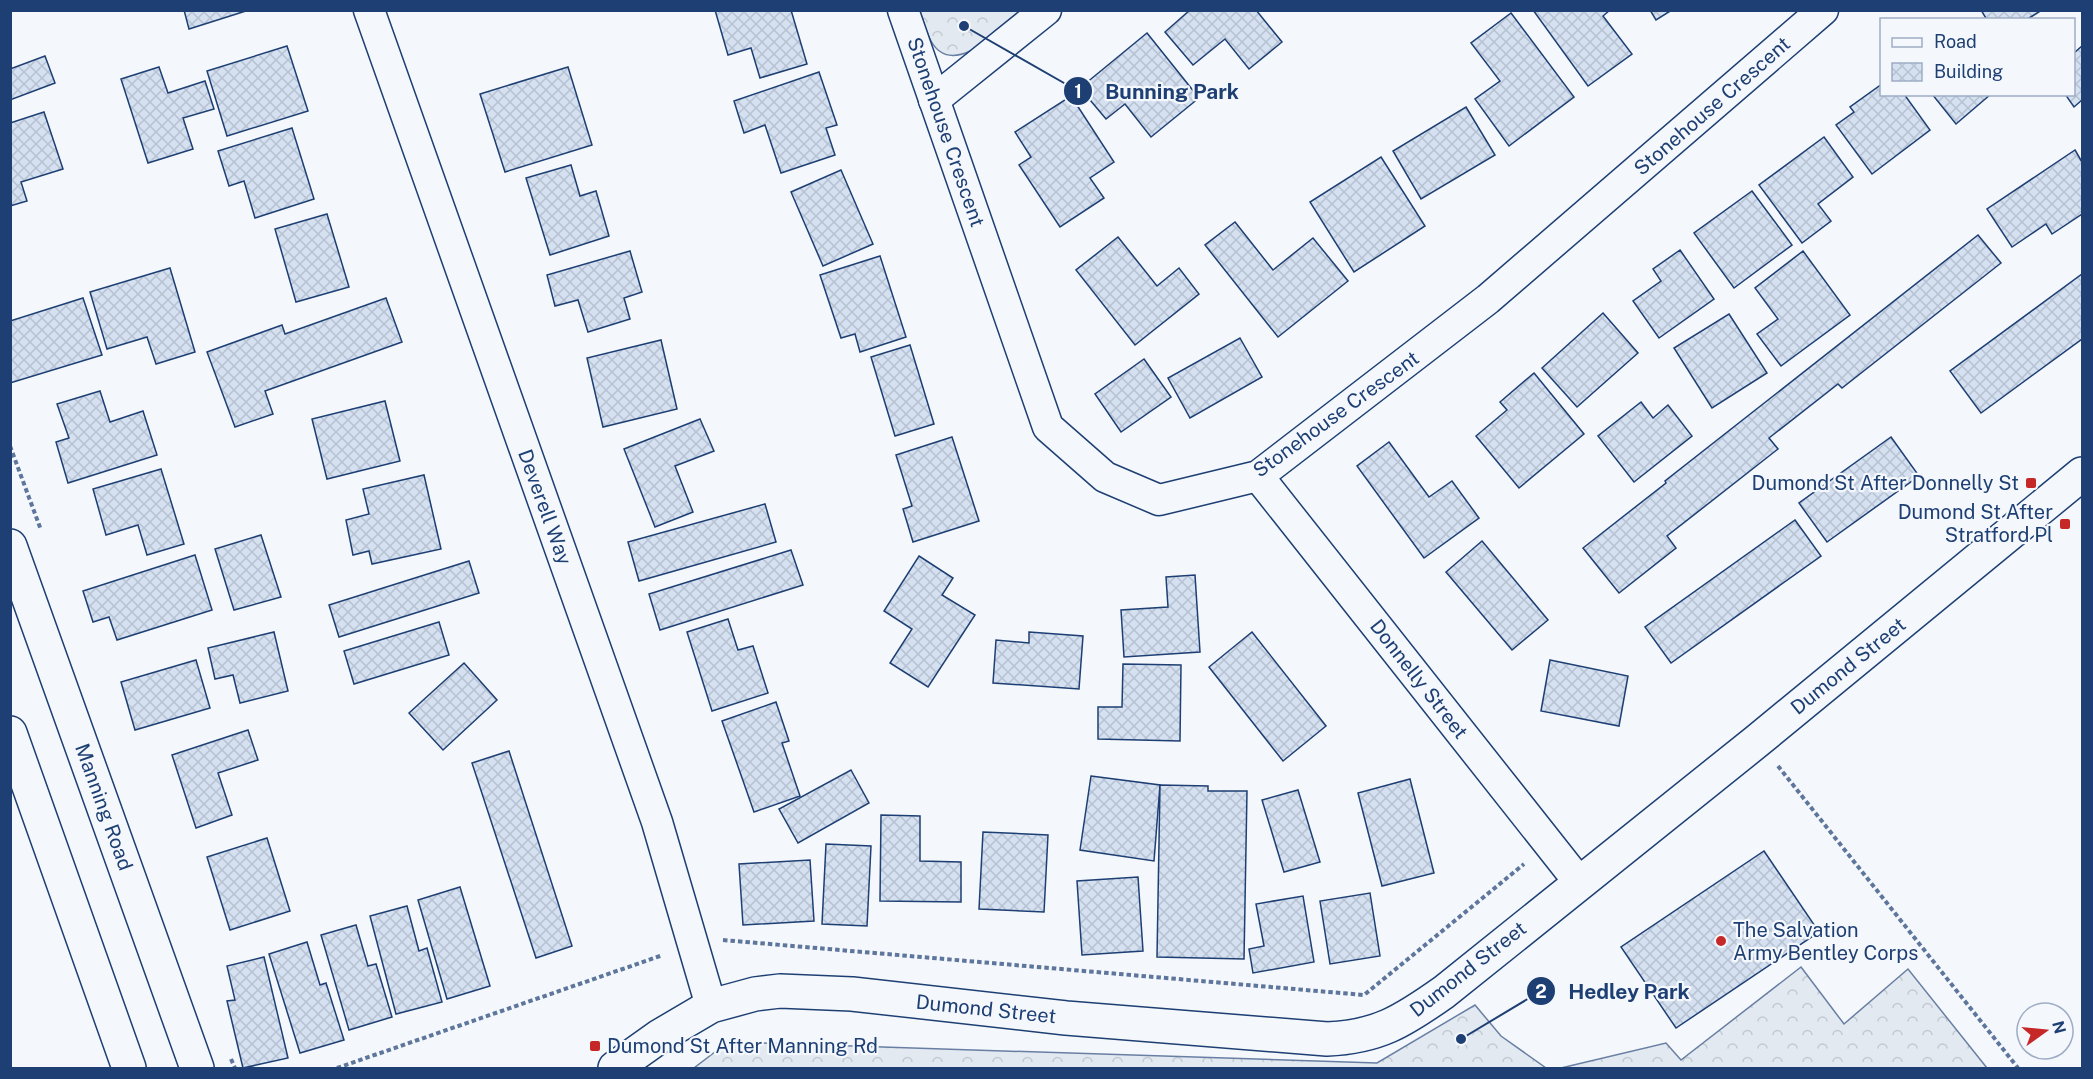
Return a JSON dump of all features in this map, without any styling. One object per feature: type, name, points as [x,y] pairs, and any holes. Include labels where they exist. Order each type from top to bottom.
[{"type":"street","name":"Deverell Way","points":[[369,10],[657,822],[711,1006]]},
{"type":"street","name":"Stonehouse Crescent","points":[[903,10],[1048,427],[1105,477],[1159,500],[1258,476],[1488,299],[1823,10]]},
{"type":"street","points":[[934,100],[1046,10]]},
{"type":"street","name":"Dumond Street","points":[[615,1068],[660,1036],[711,1006],[755,994],[780,991],[852,994],[1078,1019],[1327,1039],[1371,1034],[1416,1012],[1444,992],[1757,741],[2082,474]]},
{"type":"street","name":"Donnelly Street","points":[[1258,476],[1579,882]]},
{"type":"street","name":"Manning Road","points":[[10,546],[197,1068]]},
{"type":"street","points":[[10,733],[129,1068]]},
{"type":"path","points":[[1757,741],[2018,1068]]},
{"type":"path","points":[[719,939],[1364,995],[1529,859]]},
{"type":"path","points":[[337,1068],[672,952]]},
{"type":"green space","points":[[920,11],[1023,11],[978,47],[965,53],[952,55],[940,52],[931,41]]},
{"type":"green space","points":[[1801,967],[1844,1024],[1908,969],[1987,1068],[1561,1068],[1666,1043],[1681,1060]]},
{"type":"green space","points":[[1475,1005],[1501,1036],[1546,1068],[694,1068],[728,1042],[1377,1063]]},
{"type":"building","points":[[184,10],[249,10],[189,29]]},
{"type":"building","points":[[715,10],[791,10],[807,64],[760,78],[751,48],[728,55]]},
{"type":"building","points":[[1190,10],[1256,10],[1282,42],[1249,69],[1225,39],[1193,65],[1165,32]]},
{"type":"building","points":[[1533,10],[1610,10],[1603,16],[1632,54],[1588,86]]},
{"type":"building","points":[[1650,10],[1672,10],[1656,20]]},
{"type":"building","points":[[1981,10],[2042,10],[2029,18],[1986,18]]},
{"type":"building","points":[[1511,13],[1574,97],[1509,146],[1475,99],[1500,81],[1471,43]]},
{"type":"building","points":[[1147,33],[1199,98],[1151,137],[1125,104],[1106,119],[1080,88]]},
{"type":"building","points":[[287,46],[308,111],[227,136],[207,71]]},
{"type":"building","points":[[2082,46],[2082,100],[2074,107],[2066,96],[2075,96],[2075,52]]},
{"type":"building","points":[[45,56],[55,83],[10,100],[10,69]]},
{"type":"building","points":[[159,67],[168,93],[205,81],[214,109],[183,118],[193,149],[148,163],[121,79]]},
{"type":"building","points":[[568,67],[592,145],[505,172],[480,94]]},
{"type":"building","points":[[819,72],[837,125],[826,128],[835,155],[781,173],[765,125],[744,133],[734,101]]},
{"type":"building","points":[[1880,85],[1880,96],[1905,96],[1930,130],[1872,174],[1836,125],[1854,112],[1850,107]]},
{"type":"building","points":[[1071,96],[1114,162],[1090,178],[1104,198],[1060,227],[1019,165],[1031,157],[1015,132]]},
{"type":"building","points":[[1934,96],[1989,96],[1956,124]]},
{"type":"building","points":[[1466,107],[1495,155],[1421,199],[1393,151]]},
{"type":"building","points":[[44,112],[63,169],[21,182],[27,201],[10,206],[10,123]]},
{"type":"building","points":[[292,128],[314,199],[255,218],[244,181],[229,186],[218,151]]},
{"type":"building","points":[[1824,137],[1853,177],[1818,204],[1831,221],[1802,243],[1759,185]]},
{"type":"building","points":[[2075,150],[2082,162],[2082,214],[2052,234],[2046,224],[2012,247],[1987,209]]},
{"type":"building","points":[[1381,157],[1425,226],[1354,272],[1310,202]]},
{"type":"building","points":[[571,165],[580,196],[596,191],[609,236],[550,255],[526,178]]},
{"type":"building","points":[[841,170],[873,244],[823,266],[791,192]]},
{"type":"building","points":[[1752,191],[1792,245],[1734,288],[1694,233]]},
{"type":"building","points":[[327,214],[349,287],[296,302],[275,229]]},
{"type":"building","points":[[1235,222],[1273,270],[1313,238],[1348,281],[1278,337],[1205,245]]},
{"type":"building","points":[[1978,235],[2001,263],[1842,388],[1838,384],[1769,438],[1778,449],[1667,536],[1676,548],[1619,593],[1583,548]]},
{"type":"building","points":[[1118,237],[1157,286],[1179,268],[1199,294],[1135,345],[1076,270]]},
{"type":"building","points":[[1680,250],[1714,299],[1659,338],[1633,301],[1661,281],[1653,269]]},
{"type":"building","points":[[630,251],[642,292],[624,298],[630,319],[588,332],[578,300],[555,306],[547,275]]},
{"type":"building","points":[[1803,251],[1850,315],[1781,366],[1757,334],[1778,319],[1755,288]]},
{"type":"building","points":[[880,256],[906,337],[860,352],[855,334],[841,338],[820,275]]},
{"type":"building","points":[[170,268],[195,352],[156,364],[147,337],[107,349],[90,292]]},
{"type":"building","points":[[2082,274],[2082,339],[1981,413],[1950,371]]},
{"type":"building","points":[[83,298],[102,355],[10,383],[10,321]]},
{"type":"building","points":[[386,298],[402,342],[265,391],[273,414],[235,427],[207,352],[282,325],[285,334]]},
{"type":"building","points":[[1603,313],[1638,353],[1577,407],[1542,368]]},
{"type":"building","points":[[1729,314],[1767,373],[1712,408],[1674,348]]},
{"type":"building","points":[[1240,338],[1262,377],[1190,418],[1168,378]]},
{"type":"building","points":[[661,340],[677,409],[603,427],[587,358]]},
{"type":"building","points":[[910,345],[934,424],[895,436],[871,357]]},
{"type":"building","points":[[1144,359],[1171,397],[1121,432],[1095,394]]},
{"type":"building","points":[[1534,373],[1584,434],[1519,488],[1476,436],[1507,410],[1500,402]]},
{"type":"building","points":[[100,391],[110,422],[143,411],[157,455],[68,483],[56,442],[69,438],[57,404]]},
{"type":"building","points":[[385,401],[400,461],[327,479],[312,419]]},
{"type":"building","points":[[1641,402],[1653,418],[1668,405],[1692,436],[1634,482],[1598,436]]},
{"type":"building","points":[[700,419],[714,451],[675,466],[693,512],[655,527],[624,449]]},
{"type":"building","points":[[952,437],[979,521],[913,542],[903,509],[912,506],[896,455]]},
{"type":"building","points":[[1891,437],[1919,476],[1827,542],[1799,503]]},
{"type":"building","points":[[1389,442],[1429,497],[1452,481],[1479,518],[1424,558],[1357,466]]},
{"type":"building","points":[[161,469],[184,544],[147,555],[138,525],[106,535],[93,489]]},
{"type":"building","points":[[424,475],[441,549],[372,564],[369,551],[353,555],[346,520],[369,514],[363,489]]},
{"type":"building","points":[[765,504],[776,542],[639,581],[628,542]]},
{"type":"building","points":[[1795,520],[1821,556],[1671,663],[1645,627]]},
{"type":"building","points":[[261,535],[281,597],[234,610],[215,549]]},
{"type":"building","points":[[1482,541],[1548,620],[1512,650],[1446,572]]},
{"type":"building","points":[[791,550],[803,585],[660,630],[649,594]]},
{"type":"building","points":[[195,555],[212,610],[117,640],[109,617],[93,622],[83,591]]},
{"type":"building","points":[[919,556],[953,578],[942,595],[975,615],[928,687],[890,663],[912,629],[884,611]]},
{"type":"building","points":[[469,561],[479,593],[339,637],[329,605]]},
{"type":"building","points":[[1195,575],[1200,652],[1124,657],[1121,610],[1168,607],[1166,577]]},
{"type":"building","points":[[728,619],[738,650],[753,646],[768,693],[712,711],[687,632]]},
{"type":"building","points":[[439,622],[449,655],[354,684],[344,651]]},
{"type":"building","points":[[274,632],[288,691],[240,703],[233,675],[215,679],[208,648]]},
{"type":"building","points":[[1029,632],[1083,636],[1079,689],[993,683],[996,640],[1029,643]]},
{"type":"building","points":[[1252,632],[1326,726],[1283,761],[1209,667]]},
{"type":"building","points":[[196,660],[210,708],[135,730],[121,682]]},
{"type":"building","points":[[1550,660],[1628,676],[1619,726],[1541,711]]},
{"type":"building","points":[[464,663],[497,700],[443,750],[409,713]]},
{"type":"building","points":[[1123,664],[1181,665],[1180,741],[1098,739],[1098,707],[1122,707]]},
{"type":"building","points":[[776,702],[789,741],[782,743],[800,796],[754,812],[722,721]]},
{"type":"building","points":[[248,730],[258,760],[218,773],[232,815],[196,828],[172,755]]},
{"type":"building","points":[[509,751],[572,946],[536,958],[472,763]]},
{"type":"building","points":[[851,770],[869,803],[798,843],[779,809]]},
{"type":"building","points":[[1091,776],[1160,785],[1154,861],[1080,850]]},
{"type":"building","points":[[1410,779],[1434,873],[1382,886],[1358,793]]},
{"type":"building","points":[[1160,785],[1208,786],[1208,791],[1247,791],[1244,959],[1157,957]]},
{"type":"building","points":[[1298,790],[1320,862],[1284,872],[1262,800]]},
{"type":"building","points":[[881,815],[920,816],[920,861],[961,862],[961,902],[880,901]]},
{"type":"building","points":[[983,832],[1048,835],[1044,912],[979,909]]},
{"type":"building","points":[[267,838],[290,911],[230,930],[207,857]]},
{"type":"building","points":[[826,844],[871,846],[867,926],[822,924]]},
{"type":"building","points":[[1764,851],[1819,932],[1676,1028],[1621,947]]},
{"type":"building","points":[[810,860],[814,921],[743,925],[739,864]]},
{"type":"building","points":[[1138,877],[1143,951],[1082,955],[1077,881]]},
{"type":"building","points":[[460,887],[490,986],[447,999],[418,900]]},
{"type":"building","points":[[1370,893],[1380,956],[1330,964],[1320,901]]},
{"type":"building","points":[[1303,896],[1314,962],[1253,973],[1249,949],[1264,946],[1256,904]]},
{"type":"building","points":[[407,906],[419,951],[427,948],[442,1002],[396,1014],[370,916]]},
{"type":"building","points":[[356,925],[368,966],[376,964],[392,1017],[349,1030],[321,935]]},
{"type":"building","points":[[307,942],[320,985],[326,983],[344,1040],[300,1053],[269,954]]},
{"type":"building","points":[[264,957],[288,1058],[243,1068],[227,1001],[235,1000],[227,966]]},
{"type":"place","name":"Bunning Park","points":[[964,26]]},
{"type":"place","name":"Dumond St After Donnelly St","points":[[2031,483]]},
{"type":"place","name":"Dumond St After Stratford Pl","points":[[2065,524]]},
{"type":"place","name":"The Salvation Army Bentley Corps","points":[[1721,941]]},
{"type":"place","name":"Hedley Park","points":[[1461,1039]]},
{"type":"place","name":"Dumond St After Manning Rd","points":[[595,1046]]}]
